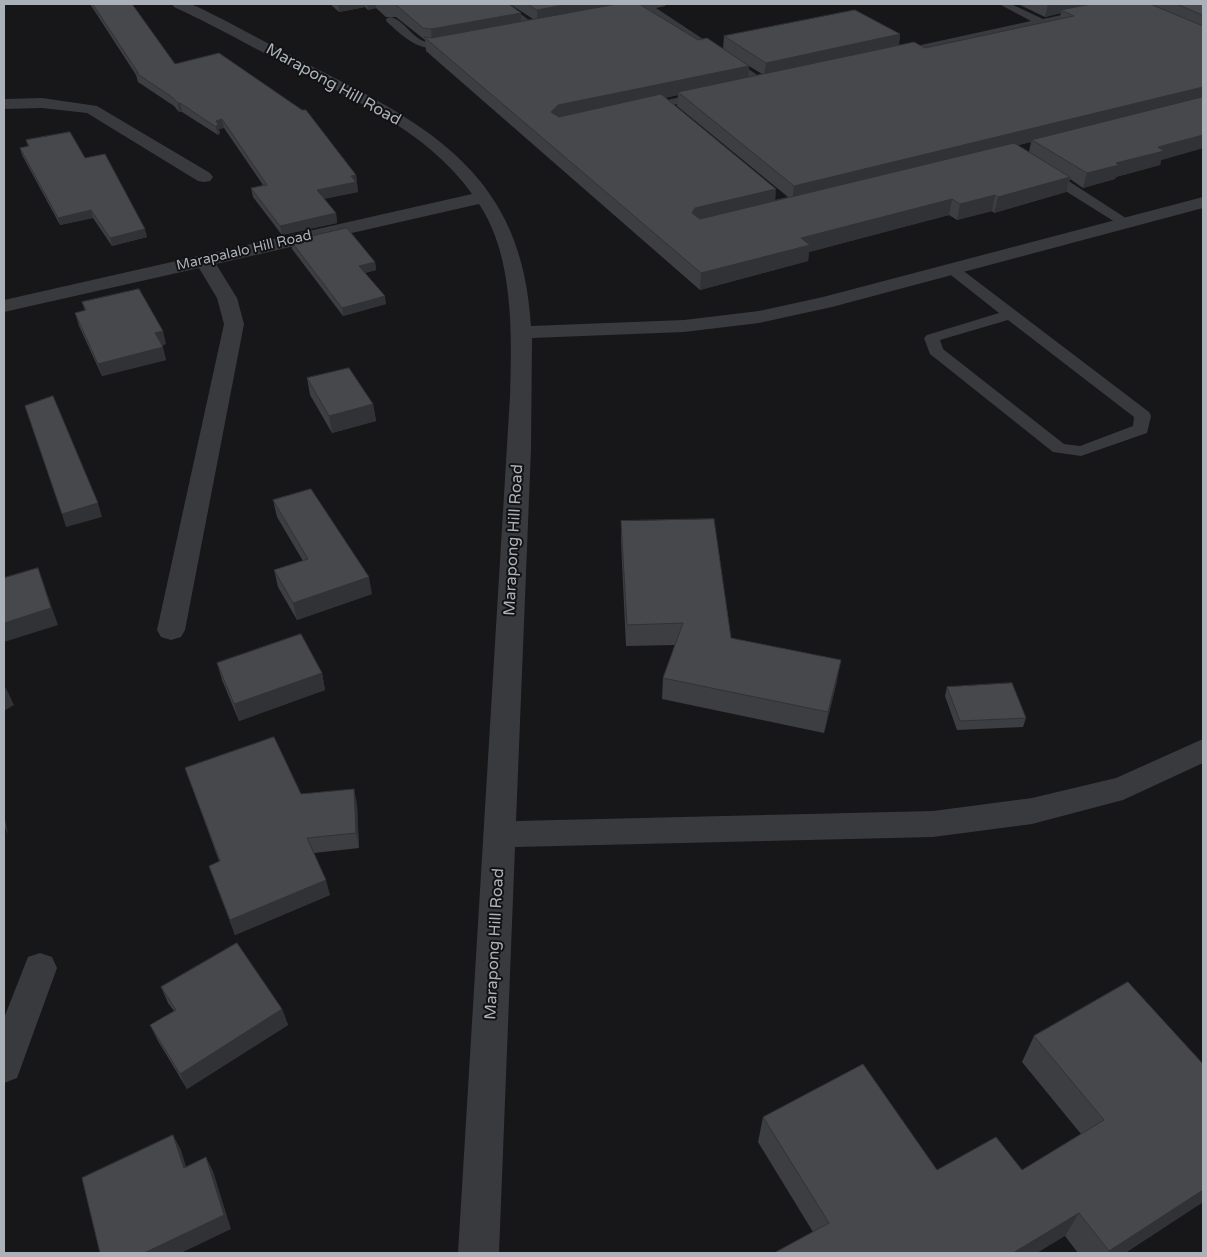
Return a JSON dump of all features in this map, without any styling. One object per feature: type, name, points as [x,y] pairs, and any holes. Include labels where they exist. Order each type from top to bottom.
[{"type":"street","name":"Marapong Hill Road","points":[[187,5],[388,112],[437,146],[466,174],[484,197],[505,238],[518,288],[523,332],[501,834],[479,1253]]},
{"type":"street","points":[[4,104],[42,103],[91,109],[204,177]]},
{"type":"street","name":"Marapalalo Hill Road","points":[[4,306],[484,197]]},
{"type":"street","points":[[523,332],[684,326],[759,317],[825,303],[1128,224],[1203,202]]},
{"type":"street","points":[[171,630],[234,324],[232,307],[204,260]]},
{"type":"street","points":[[501,834],[933,824],[1032,811],[1123,788],[1203,750]]},
{"type":"street","points":[[4,1066],[40,968]]},
{"type":"lane","points":[[501,4],[540,27],[516,32]]},
{"type":"lane","points":[[611,14],[645,5],[661,4]]},
{"type":"lane","points":[[1004,4],[1041,22]]},
{"type":"lane","points":[[887,55],[1126,4]]},
{"type":"lane","points":[[645,5],[767,81],[744,86]]},
{"type":"lane","points":[[391,20],[420,45],[425,47],[460,42]]},
{"type":"lane","points":[[635,109],[717,92]]},
{"type":"lane","points":[[664,103],[678,116]]},
{"type":"lane","points":[[1030,162],[1128,224]]},
{"type":"lane","points":[[952,270],[1010,314],[1143,416],[1141,429],[1081,451],[1059,448],[936,351],[932,338],[1010,314]]},
{"type":"building","points":[[93,4],[132,4],[175,64],[219,53],[302,110],[306,110],[356,175],[351,176],[356,182],[317,190],[336,213],[280,226],[251,188],[267,185],[222,119],[216,121],[218,124],[216,127],[136,73],[138,73]]},
{"type":"building","points":[[395,4],[509,4],[521,13],[431,29],[423,28]]},
{"type":"building","points":[[528,4],[569,4],[537,10]]},
{"type":"building","points":[[617,4],[639,4],[698,40],[707,38],[749,66],[558,105],[551,112],[559,117],[661,94],[776,189],[695,208],[692,213],[700,219],[1014,143],[1070,177],[998,197],[995,195],[960,204],[952,199],[801,238],[810,245],[701,273],[424,37],[431,38]]},
{"type":"building","points":[[1092,4],[1150,4],[1203,26],[1203,87],[794,186],[678,92],[914,42],[925,48],[1074,16],[1061,10]]},
{"type":"building","points":[[1177,4],[1203,4],[1203,15]]},
{"type":"building","points":[[855,10],[900,34],[766,63],[724,36]]},
{"type":"building","points":[[1203,97],[1203,135],[1158,147],[1164,151],[1116,163],[1119,165],[1087,173],[1032,140]]},
{"type":"building","points":[[70,132],[85,158],[105,154],[145,229],[110,238],[91,210],[58,218],[20,148],[29,146],[26,140]]},
{"type":"building","points":[[347,228],[375,262],[359,266],[385,296],[342,308],[291,241]]},
{"type":"building","points":[[139,289],[163,331],[155,333],[163,347],[98,364],[75,313],[86,310],[82,302]]},
{"type":"building","points":[[349,368],[373,404],[329,416],[307,378]]},
{"type":"building","points":[[53,396],[98,503],[62,514],[25,406]]},
{"type":"building","points":[[311,489],[369,577],[293,603],[274,570],[308,559],[273,500]]},
{"type":"building","points":[[714,519],[731,638],[841,660],[828,712],[663,678],[683,623],[627,625],[621,521]]},
{"type":"building","points":[[38,568],[51,608],[4,623],[4,578]]},
{"type":"building","points":[[301,634],[322,673],[234,704],[217,663]]},
{"type":"building","points":[[1012,683],[1026,718],[960,721],[947,687]]},
{"type":"building","points":[[274,737],[301,794],[354,789],[356,833],[307,838],[326,880],[230,920],[209,866],[220,861],[185,768]]},
{"type":"building","points":[[237,943],[282,1009],[180,1074],[150,1025],[176,1010],[161,987]]},
{"type":"building","points":[[1128,982],[1203,1064],[1203,1190],[1109,1251],[1079,1213],[1013,1253],[774,1253],[829,1223],[763,1117],[863,1064],[937,1170],[996,1137],[1022,1170],[1104,1120],[1034,1036]]},
{"type":"building","points":[[173,1135],[184,1168],[206,1157],[224,1215],[144,1253],[100,1253],[82,1178]]}]
